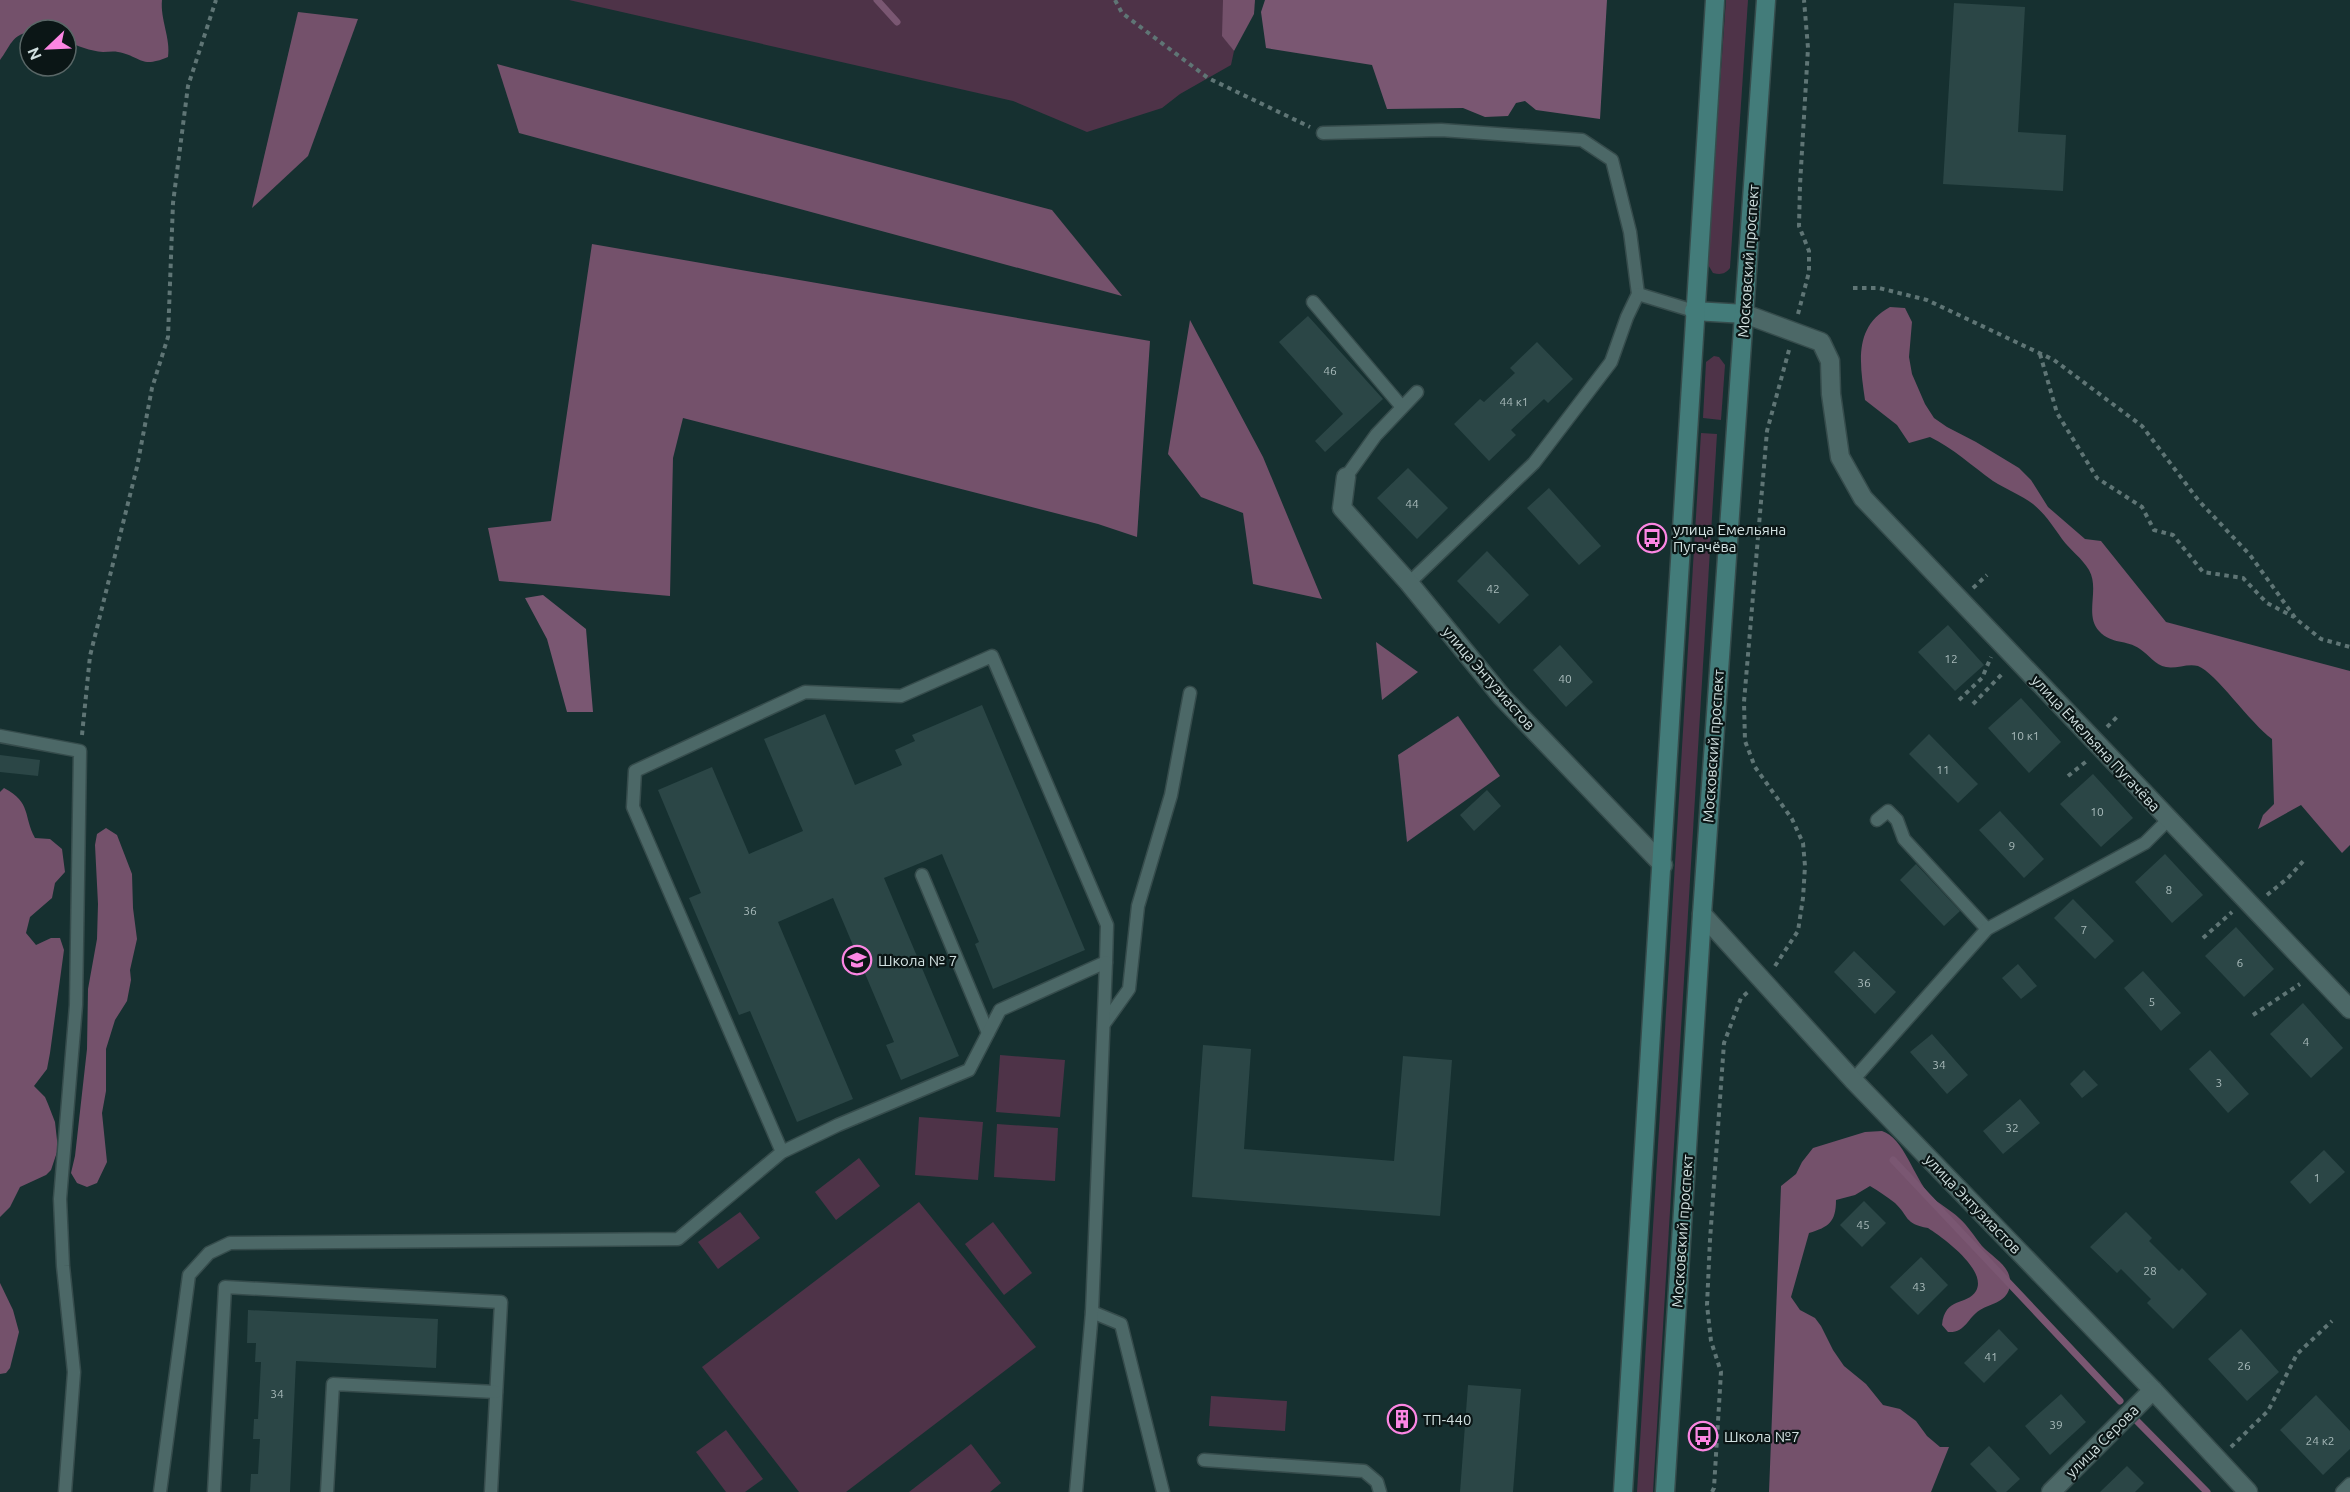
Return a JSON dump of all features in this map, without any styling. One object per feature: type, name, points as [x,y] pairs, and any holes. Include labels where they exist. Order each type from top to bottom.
[{"type":"main road","points":[[1623,1492],[1663,865],[1694,311],[1716,0]]},
{"type":"main road","name":"Московский проспект","points":[[1665,1492],[1702,914],[1766,0]]},
{"type":"main road","points":[[1694,311],[1745,314]]},
{"type":"street","name":"улица Емельяна Пугачёва","points":[[1745,314],[1821,342],[1830,361],[1831,394],[1840,457],[1863,498],[2350,1009]]},
{"type":"street","name":"улица Энтузиастов","points":[[1346,477],[1342,508],[1409,583],[1502,697],[1663,865]]},
{"type":"street","name":"улица Энтузиастов","points":[[1702,914],[1853,1080],[2248,1492]]},
{"type":"street","name":"улица Серова","points":[[2051,1492],[2152,1390]]},
{"type":"lane","points":[[1323,133],[1441,130],[1582,140],[1612,159],[1630,232],[1638,294],[1611,362],[1534,463],[1409,583]]},
{"type":"lane","points":[[1638,294],[1694,311]]},
{"type":"lane","points":[[1313,302],[1402,407]]},
{"type":"lane","points":[[1346,477],[1376,435],[1417,392]]},
{"type":"lane","points":[[782,1152],[633,807],[636,771],[805,692],[901,696],[992,656],[1107,926],[1092,1312],[1076,1492]]},
{"type":"lane","points":[[1104,1024],[1129,989],[1138,906],[1171,795],[1190,693]]},
{"type":"lane","points":[[0,736],[80,750],[76,1005],[60,1199],[63,1266],[74,1372],[64,1492]]},
{"type":"lane","points":[[1877,820],[1888,811],[1897,820],[1904,839],[1988,929]]},
{"type":"lane","points":[[1853,1080],[1988,929],[2145,843],[2168,820]]},
{"type":"lane","points":[[922,875],[988,1033]]},
{"type":"lane","points":[[160,1492],[189,1275],[209,1253],[230,1243],[678,1239],[782,1152],[838,1125],[969,1070],[999,1010],[1106,962]]},
{"type":"lane","points":[[214,1492],[225,1287],[501,1302],[491,1492]]},
{"type":"lane","points":[[1092,1312],[1121,1324],[1163,1492]]},
{"type":"lane","points":[[327,1492],[333,1383],[496,1392]]},
{"type":"lane","points":[[1204,1460],[1364,1471],[1377,1482],[1380,1492]]},
{"type":"lane","points":[[2342,1492],[2350,1484]]},
{"type":"path","points":[[80,750],[90,656],[137,467],[152,388],[168,337],[173,203],[188,86],[216,0]]},
{"type":"path","points":[[1115,0],[1122,14],[1208,78],[1323,133]]},
{"type":"path","points":[[1712,1492],[1722,1372],[1711,1341],[1707,1305],[1724,1043],[1741,998],[1764,980],[1798,931],[1805,866],[1803,843],[1792,819],[1755,767],[1745,741],[1744,702],[1767,431],[1809,272],[1809,251],[1799,226],[1808,48],[1804,0]]},
{"type":"path","points":[[1853,288],[1879,288],[1927,300],[2054,360],[2142,426],[2199,501],[2250,555],[2296,619]]},
{"type":"path","points":[[2040,354],[2057,413],[2097,478],[2142,507],[2154,530],[2173,535],[2203,572],[2243,578],[2267,603],[2296,619],[2322,639],[2350,647]]},
{"type":"path","points":[[1959,700],[1982,678],[2000,641]]},
{"type":"path","points":[[1973,704],[2017,658]]},
{"type":"path","points":[[2068,776],[2102,749]]},
{"type":"path","points":[[2204,938],[2288,878],[2307,858]]},
{"type":"path","points":[[2253,1015],[2318,975]]},
{"type":"path","points":[[2218,1460],[2268,1411],[2297,1354],[2332,1321]]},
{"type":"shaded area","points":[[0,0],[162,0],[168,57],[146,62],[118,52],[98,51],[78,46],[78,18],[18,18],[18,36],[0,60]]},
{"type":"shaded area","points":[[569,0],[1223,0],[1223,36],[1234,51],[1231,65],[1180,94],[1162,108],[1087,132],[1013,101]]},
{"type":"shaded area","points":[[1223,0],[1255,0],[1254,14],[1234,51],[1222,36]]},
{"type":"shaded area","points":[[1265,0],[1607,0],[1600,119],[1536,110],[1525,101],[1516,103],[1508,116],[1485,117],[1463,108],[1387,109],[1372,65],[1266,48],[1261,12]]},
{"type":"shaded area","points":[[1726,0],[1748,0],[1730,268],[1725,273],[1718,274],[1713,273],[1707,263]]},
{"type":"shaded area","points":[[298,12],[358,19],[308,156],[252,208]]},
{"type":"shaded area","points":[[497,64],[1052,210],[1122,296],[519,133]]},
{"type":"shaded area","points":[[592,244],[1150,341],[1137,537],[1098,524],[683,418],[673,458],[670,596],[499,581],[488,528],[551,521]]},
{"type":"shaded area","points":[[1890,307],[1905,308],[1912,322],[1909,357],[1912,374],[1934,418],[2019,468],[2031,480],[2048,507],[2085,539],[2101,541],[2166,622],[2350,671],[2350,845],[2342,853],[2301,805],[2258,829],[2263,815],[2274,804],[2272,739],[2205,670],[2194,665],[2162,666],[2135,646],[2109,638],[2099,631],[2093,617],[2093,585],[2089,570],[2065,543],[2049,520],[2033,504],[1993,481],[1955,452],[1930,437],[1909,443],[1897,425],[1865,400],[1861,360],[1865,336],[1878,315]]},
{"type":"shaded area","points":[[1190,320],[1263,457],[1322,599],[1253,584],[1243,513],[1201,497],[1168,454]]},
{"type":"shaded area","points":[[1714,356],[1719,357],[1725,365],[1721,420],[1703,418],[1706,362]]},
{"type":"shaded area","points":[[1701,433],[1717,434],[1653,1492],[1637,1492]]},
{"type":"shaded area","points":[[543,595],[586,629],[593,712],[567,712],[547,639],[525,598]]},
{"type":"shaded area","points":[[1376,642],[1418,672],[1382,700]]},
{"type":"shaded area","points":[[1458,716],[1500,776],[1407,842],[1398,755]]},
{"type":"shaded area","points":[[4,788],[19,799],[23,805],[35,838],[50,839],[62,849],[65,872],[55,883],[52,898],[30,917],[26,933],[36,945],[51,938],[60,938],[64,950],[47,1069],[34,1086],[45,1097],[55,1122],[58,1149],[51,1170],[46,1175],[20,1187],[10,1207],[0,1217],[0,792]]},
{"type":"shaded area","points":[[106,828],[117,835],[132,874],[137,939],[130,970],[131,980],[127,1001],[115,1020],[106,1049],[106,1091],[102,1113],[107,1162],[97,1183],[87,1187],[77,1183],[71,1173],[87,1049],[88,989],[97,939],[95,845],[97,834]]},
{"type":"shaded area","points":[[1000,1055],[1065,1060],[1060,1117],[996,1112]]},
{"type":"shaded area","points":[[919,1117],[983,1122],[978,1180],[915,1175]]},
{"type":"shaded area","points":[[997,1124],[1058,1128],[1055,1181],[994,1177]]},
{"type":"shaded area","points":[[1882,1131],[1890,1135],[1903,1150],[1930,1195],[1962,1221],[1982,1246],[2005,1267],[2010,1278],[2009,1291],[2003,1299],[1976,1313],[1963,1328],[1948,1332],[1942,1325],[1947,1310],[1952,1305],[1972,1296],[1976,1291],[1978,1283],[1976,1274],[1970,1264],[1928,1228],[1911,1222],[1895,1203],[1870,1186],[1855,1195],[1836,1200],[1833,1219],[1826,1226],[1809,1233],[1791,1297],[1800,1310],[1815,1318],[1844,1366],[1866,1384],[1883,1405],[1900,1409],[1916,1421],[1927,1436],[1940,1447],[1949,1447],[1931,1492],[1769,1492],[1781,1186],[1796,1174],[1813,1148],[1865,1132]]},
{"type":"shaded area","points":[[859,1158],[880,1186],[836,1220],[815,1192]]},
{"type":"shaded area","points":[[919,1202],[1036,1347],[846,1492],[799,1492],[702,1367]]},
{"type":"shaded area","points":[[740,1212],[760,1238],[718,1269],[698,1242]]},
{"type":"shaded area","points":[[993,1222],[1032,1273],[1004,1295],[965,1244]]},
{"type":"shaded area","points":[[0,1283],[13,1310],[19,1332],[10,1368],[6,1373],[0,1374]]},
{"type":"shaded area","points":[[1211,1396],[1287,1401],[1285,1431],[1209,1426]]},
{"type":"shaded area","points":[[726,1430],[763,1479],[745,1492],[726,1492],[696,1452]]},
{"type":"shaded area","points":[[971,1444],[1001,1483],[990,1492],[909,1492]]},
{"type":"building","points":[[1954,3],[2025,7],[2018,132],[2066,135],[2063,191],[1943,184]]},
{"type":"building","points":[[1308,316],[1383,399],[1325,452],[1315,441],[1343,414],[1279,342]]},
{"type":"building","points":[[1537,342],[1573,379],[1548,403],[1544,399],[1511,430],[1516,435],[1489,461],[1454,424],[1480,399],[1484,402],[1515,373],[1510,368]]},
{"type":"building","points":[[1408,468],[1448,508],[1417,539],[1377,498]]},
{"type":"building","points":[[1549,488],[1601,546],[1579,565],[1527,508]]},
{"type":"building","points":[[1487,551],[1529,595],[1499,624],[1457,581]]},
{"type":"building","points":[[1948,625],[1984,665],[1955,691],[1918,652]]},
{"type":"building","points":[[1560,645],[1593,682],[1566,707],[1533,670]]},
{"type":"building","points":[[2021,698],[2061,742],[2029,773],[1988,728]]},
{"type":"building","points":[[982,705],[1085,950],[993,989],[975,944],[979,942],[942,854],[884,878],[959,1056],[901,1080],[886,1045],[894,1042],[833,898],[778,922],[853,1099],[797,1122],[750,1011],[739,1015],[689,898],[701,893],[658,790],[712,767],[749,854],[803,831],[764,739],[825,714],[855,785],[902,765],[895,750],[915,741],[912,735]]},
{"type":"building","points":[[1929,734],[1978,784],[1958,803],[1909,754]]},
{"type":"building","points":[[0,755],[40,760],[38,776],[0,772]]},
{"type":"building","points":[[2093,774],[2133,818],[2101,847],[2060,804]]},
{"type":"building","points":[[1487,790],[1501,806],[1474,831],[1460,815]]},
{"type":"building","points":[[2000,811],[2044,859],[2024,878],[1979,830]]},
{"type":"building","points":[[2165,854],[2203,895],[2172,923],[2135,882]]},
{"type":"building","points":[[1916,864],[1960,911],[1944,926],[1900,880]]},
{"type":"building","points":[[2073,899],[2114,941],[2095,959],[2054,918]]},
{"type":"building","points":[[2236,927],[2274,969],[2244,997],[2205,956]]},
{"type":"building","points":[[1854,951],[1896,992],[1875,1014],[1834,972]]},
{"type":"building","points":[[2018,964],[2037,986],[2021,999],[2002,978]]},
{"type":"building","points":[[2143,971],[2181,1013],[2161,1031],[2124,988]]},
{"type":"building","points":[[2303,1003],[2343,1048],[2311,1078],[2270,1034]]},
{"type":"building","points":[[1932,1034],[1968,1075],[1947,1094],[1910,1052]]},
{"type":"building","points":[[1203,1045],[1251,1049],[1244,1149],[1394,1161],[1403,1056],[1452,1060],[1440,1216],[1192,1197]]},
{"type":"building","points":[[2210,1050],[2249,1094],[2228,1113],[2189,1069]]},
{"type":"building","points":[[2084,1070],[2098,1085],[2082,1098],[2070,1084]]},
{"type":"building","points":[[2020,1099],[2040,1123],[2003,1154],[1983,1131]]},
{"type":"building","points":[[2324,1150],[2345,1172],[2310,1204],[2290,1182]]},
{"type":"building","points":[[1864,1201],[1886,1223],[1862,1247],[1840,1225]]},
{"type":"building","points":[[2126,1212],[2152,1238],[2149,1241],[2179,1271],[2182,1268],[2207,1294],[2173,1329],[2147,1303],[2151,1299],[2121,1269],[2117,1273],[2090,1247]]},
{"type":"building","points":[[1921,1257],[1948,1285],[1918,1315],[1890,1287]]},
{"type":"building","points":[[248,1310],[438,1319],[436,1368],[296,1361],[290,1492],[250,1492],[251,1474],[258,1474],[260,1439],[253,1439],[254,1419],[258,1419],[261,1362],[255,1362],[256,1343],[247,1343]]},
{"type":"building","points":[[1999,1329],[2018,1349],[1984,1383],[1964,1363]]},
{"type":"building","points":[[2241,1329],[2279,1372],[2247,1401],[2208,1359]]},
{"type":"building","points":[[1468,1385],[1521,1389],[1513,1492],[1460,1492]]},
{"type":"building","points":[[2061,1394],[2086,1422],[2050,1455],[2025,1426]]},
{"type":"building","points":[[2316,1395],[2350,1431],[2350,1449],[2323,1475],[2280,1430]]},
{"type":"building","name":"ТП-440","points":[[1391,1408],[1414,1411],[1412,1430],[1389,1427]]},
{"type":"building","points":[[1989,1446],[2020,1479],[2006,1492],[1997,1492],[1970,1464]]},
{"type":"building","points":[[2127,1466],[2144,1483],[2135,1492],[2100,1492]]},
{"type":"waterway","points":[[877,0],[897,22]]},
{"type":"waterway","points":[[1893,1160],[2120,1401]]},
{"type":"waterway","points":[[2135,1419],[2207,1492]]},
{"type":"place","name":"улица Емельяна Пугачёва","points":[[1652,538]]},
{"type":"place","name":"Школа № 7","points":[[857,960]]},
{"type":"place","name":"ТП-440","points":[[1402,1419]]},
{"type":"place","name":"Школа №7","points":[[1703,1436]]}]
